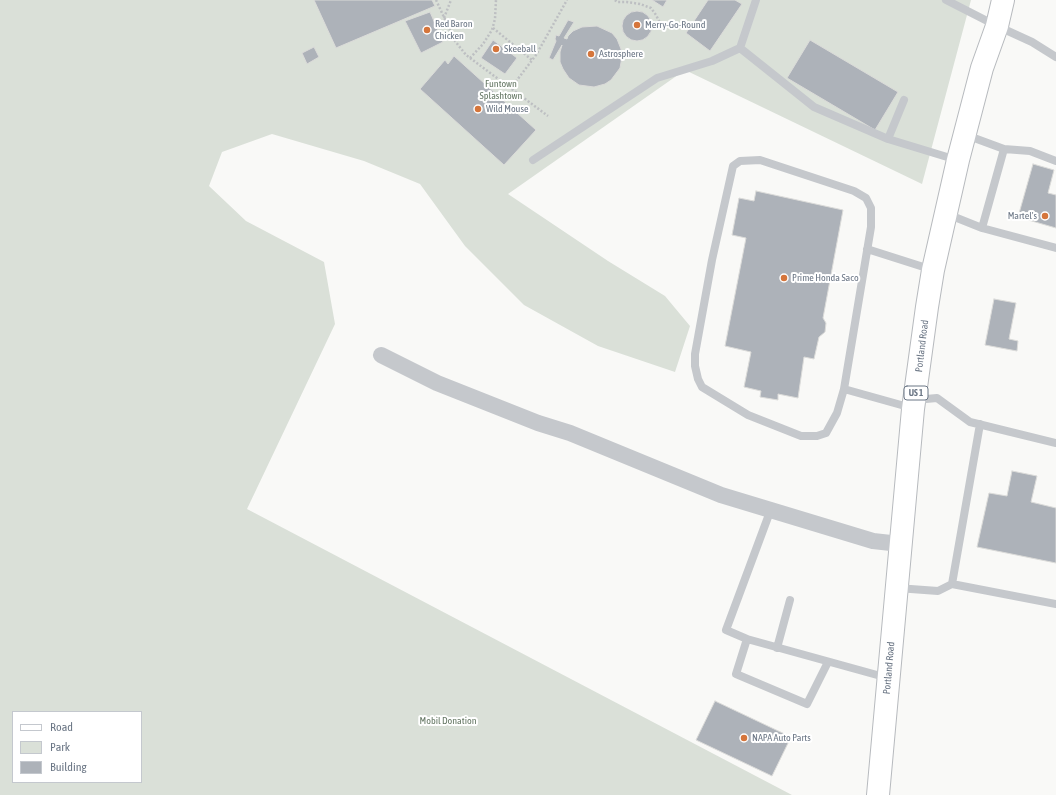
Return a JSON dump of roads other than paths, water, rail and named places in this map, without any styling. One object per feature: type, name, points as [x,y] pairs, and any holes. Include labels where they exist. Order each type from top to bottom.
[{"type":"main road","name":"Portland Road","points":[[878,795],[900,544],[921,346],[933,270],[958,160],[982,68],[997,26],[1003,0]]},
{"type":"street","points":[[381,355],[437,383],[530,420],[570,433],[721,495],[873,541],[900,544]]},
{"type":"lane","points":[[533,160],[657,78],[712,61],[740,48],[756,0]]},
{"type":"lane","points":[[946,0],[1032,42],[1056,57]]},
{"type":"lane","points":[[740,48],[814,106],[888,139],[958,160]]},
{"type":"lane","points":[[888,139],[904,100]]},
{"type":"lane","points":[[965,135],[1004,149],[1030,151],[1056,161]]},
{"type":"lane","points":[[982,228],[1004,149]]},
{"type":"lane","points":[[760,160],[854,191],[866,198],[870,208],[870,227],[844,389],[837,413],[826,433],[817,436],[801,436],[748,415],[702,387],[698,379],[695,366],[695,354],[712,260],[733,166],[740,161],[760,160]]},
{"type":"lane","points":[[946,213],[982,228],[1056,248]]},
{"type":"lane","points":[[867,249],[933,270]]},
{"type":"lane","points":[[844,389],[914,404],[938,398],[970,422],[1056,443]]},
{"type":"lane","points":[[952,584],[980,424]]},
{"type":"lane","points":[[771,509],[726,630],[747,639],[777,648],[888,678]]},
{"type":"lane","points":[[896,588],[938,591],[952,584],[1056,604]]},
{"type":"lane","points":[[777,648],[790,600]]},
{"type":"lane","points":[[747,639],[736,674],[807,704],[828,662]]},
{"type":"place","name":"Merry-Go-Round","points":[[637,25]]},
{"type":"place","name":"Red Baron Chicken","points":[[427,30]]},
{"type":"place","name":"Skeeball","points":[[496,49]]},
{"type":"place","name":"Astrosphere","points":[[591,54]]},
{"type":"place","name":"Wild Mouse","points":[[478,109]]},
{"type":"place","name":"Martel's","points":[[1045,216]]},
{"type":"place","name":"Prime Honda Saco","points":[[784,278]]},
{"type":"place","name":"NAPA Auto Parts","points":[[744,738]]},
{"type":"park label","name":"Funtown Splashtown","points":[[501,90]]},
{"type":"park label","name":"Mobil Donation","points":[[448,721]]}]
